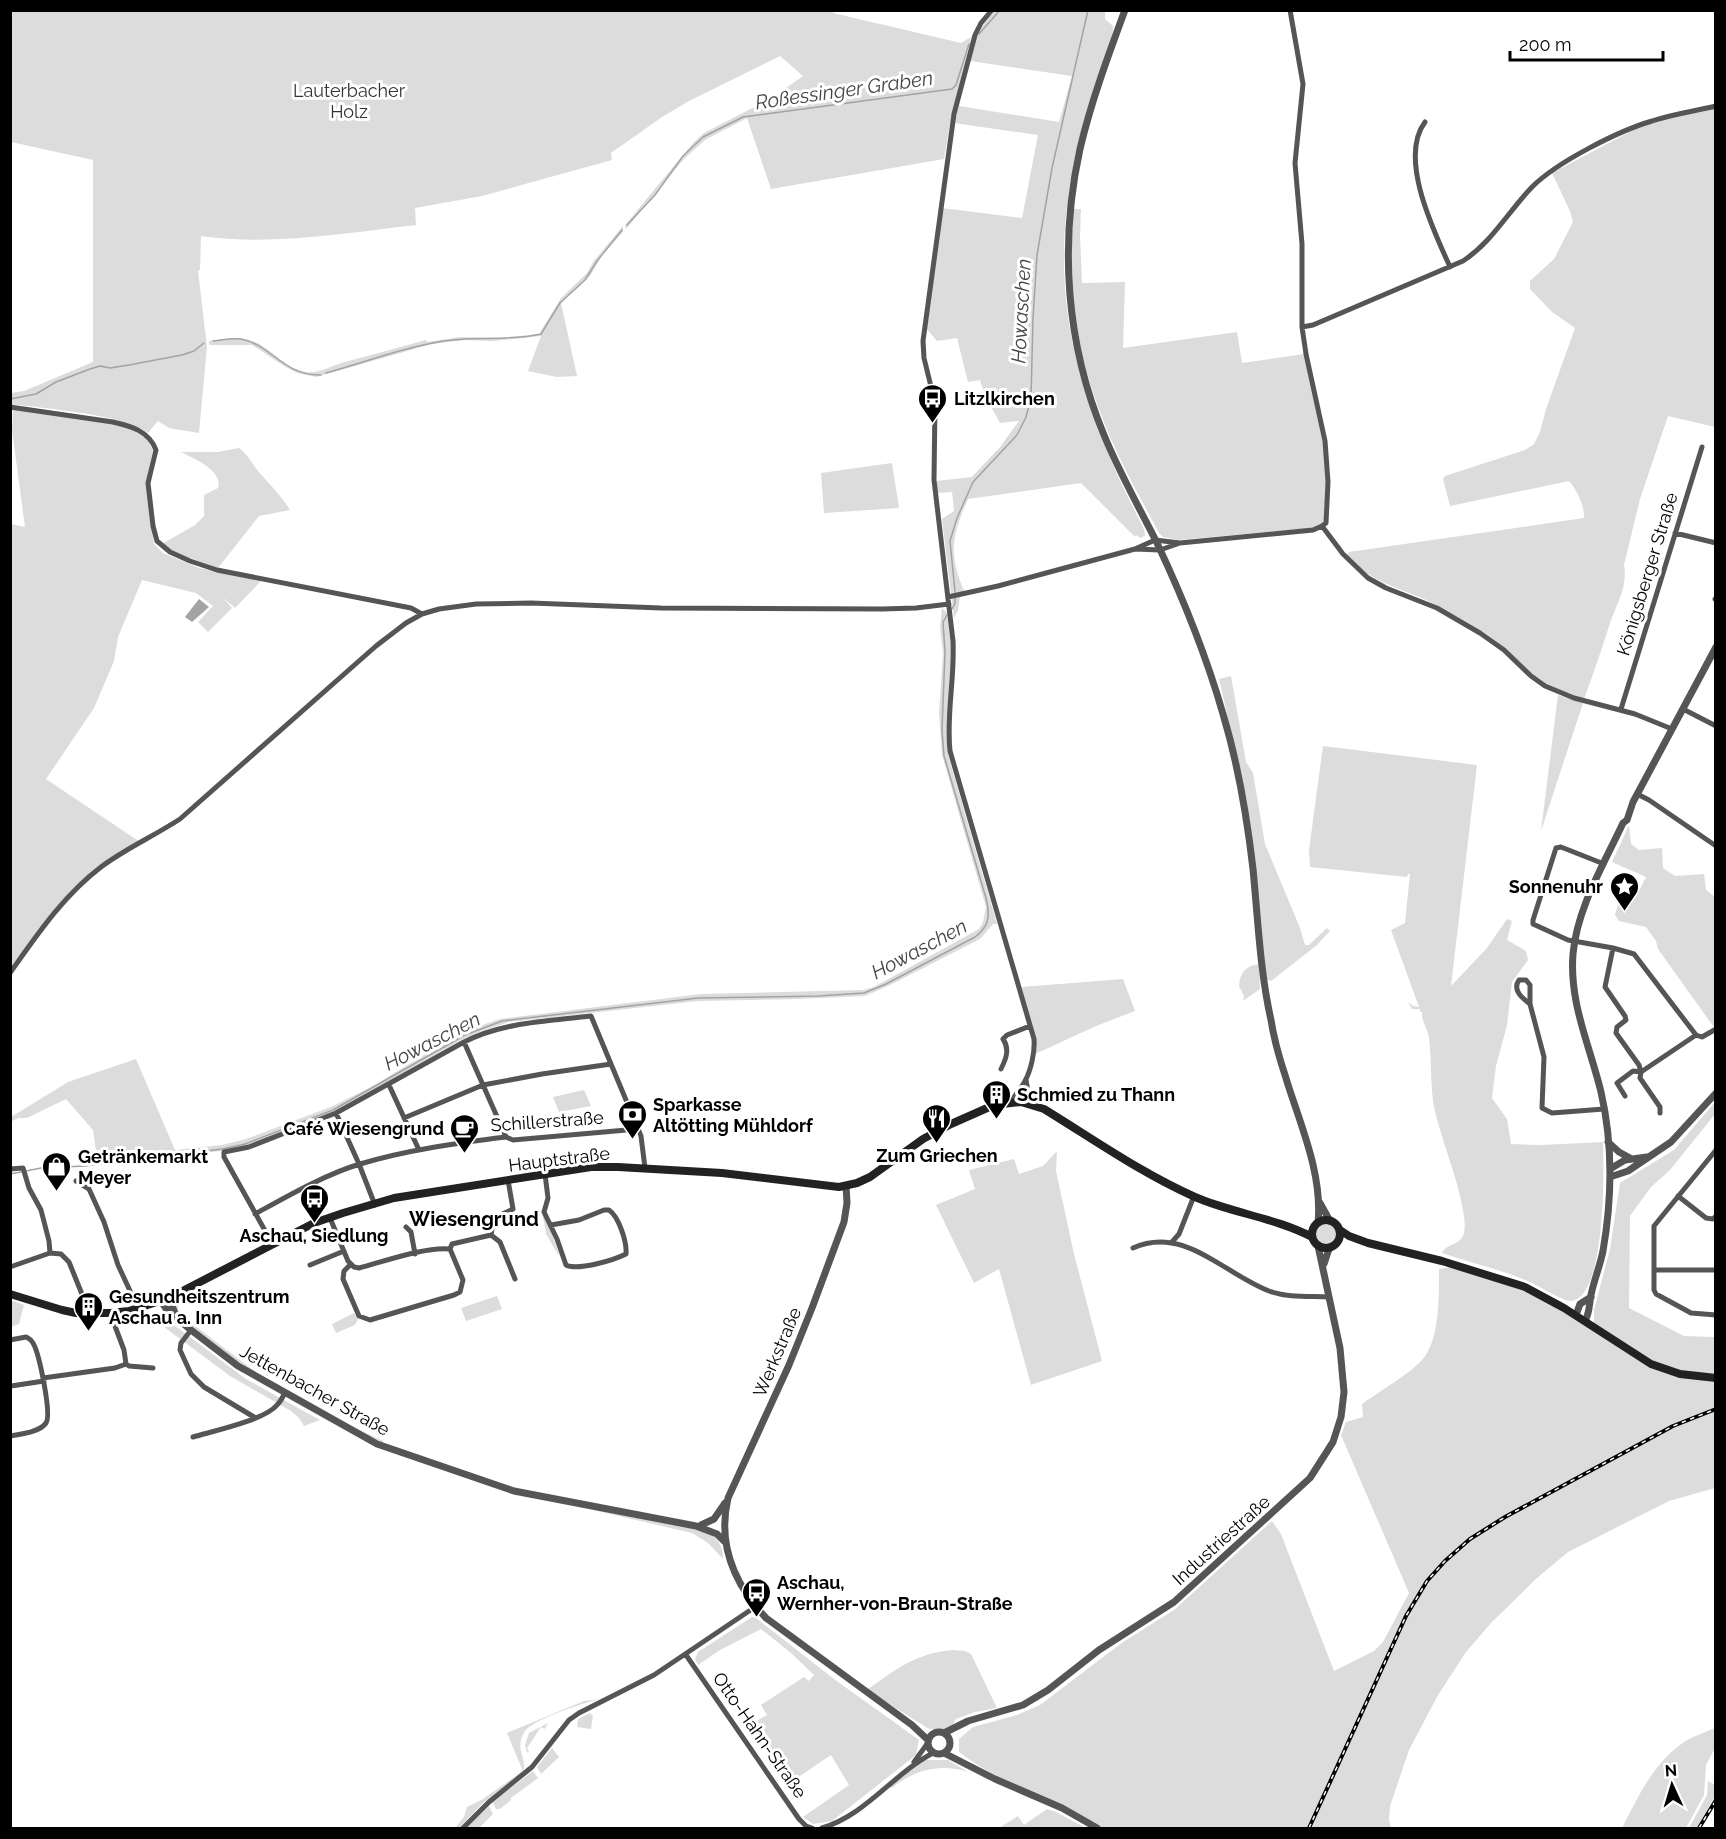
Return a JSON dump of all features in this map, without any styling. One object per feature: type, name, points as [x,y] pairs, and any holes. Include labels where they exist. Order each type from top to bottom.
[{"type":"main road","points":[[846,1186],[870,1177],[910,1147],[951,1124],[994,1105],[1012,1102],[1030,1103],[1044,1109],[1141,1169],[1194,1196],[1239,1213],[1291,1227],[1312,1237],[1318,1246],[1329,1249],[1338,1243],[1348,1241],[1368,1243],[1442,1261],[1502,1279],[1533,1291],[1564,1308],[1643,1360],[1662,1369],[1680,1374],[1716,1378]]},
{"type":"main road","name":"Hauptstraße","points":[[10,1294],[62,1310],[90,1314],[138,1308],[165,1300],[273,1245],[320,1225],[330,1218],[394,1198],[599,1166],[756,1176],[825,1186],[846,1186]]},
{"type":"main road","points":[[1291,1227],[1316,1225],[1330,1221],[1337,1225],[1343,1233],[1368,1243]]},
{"type":"main road","points":[[1312,1237],[1316,1225]]},
{"type":"main road","points":[[1338,1243],[1340,1230]]},
{"type":"street","points":[[992,10],[981,22],[975,35],[954,114],[923,341],[924,358],[935,403],[934,480],[954,654],[950,752],[1030,1026],[1034,1047],[1026,1080],[1030,1103]]},
{"type":"street","points":[[1125,10],[1093,102],[1074,179],[1069,224],[1069,290],[1077,350],[1090,398],[1115,460],[1181,594],[1210,671],[1234,753],[1247,826],[1270,1019],[1283,1071],[1310,1155],[1319,1200],[1330,1221]]},
{"type":"street","points":[[10,973],[49,919],[93,873],[180,819],[376,646],[422,614],[457,606],[493,603],[661,608],[916,608],[949,601],[960,595],[1135,549],[1155,540],[1180,543],[1313,530],[1322,526],[1327,516],[1328,466],[1302,327],[1302,244],[1295,163],[1303,84],[1290,10]]},
{"type":"street","points":[[1302,327],[1313,325],[1463,261],[1480,249],[1532,187],[1562,163],[1643,124],[1716,106]]},
{"type":"street","points":[[1425,122],[1421,128],[1417,147],[1419,185],[1425,209],[1450,267]]},
{"type":"street","points":[[10,407],[113,422],[129,426],[146,435],[156,450],[148,483],[154,532],[160,544],[177,556],[217,570],[411,608],[422,614]]},
{"type":"street","name":"Königsberger Straße","points":[[1621,709],[1702,447]]},
{"type":"street","points":[[1322,526],[1343,554],[1368,578],[1462,621],[1493,641],[1539,683],[1558,693],[1621,709],[1672,729]]},
{"type":"street","points":[[1675,532],[1716,543]]},
{"type":"street","points":[[1135,549],[1160,550],[1180,543]]},
{"type":"street","points":[[1586,1322],[1603,1250],[1610,1173],[1604,1109],[1578,1014],[1573,972],[1575,941],[1582,915],[1626,812],[1716,647]]},
{"type":"street","points":[[1683,709],[1716,726]]},
{"type":"street","points":[[1637,794],[1716,846]]},
{"type":"street","points":[[1604,864],[1561,847],[1555,849],[1533,922],[1535,926],[1568,940],[1630,952],[1637,957],[1696,1035],[1702,1037],[1716,1029]]},
{"type":"street","points":[[1613,948],[1605,987],[1625,1017],[1616,1033],[1639,1065],[1640,1078],[1660,1107],[1660,1113]]},
{"type":"street","points":[[1530,1004],[1544,1058],[1542,1108],[1552,1113],[1604,1109]]},
{"type":"street","points":[[273,1245],[224,1157],[224,1152],[269,1140],[336,1113],[464,1042],[501,1028],[591,1016],[638,1130],[645,1168]]},
{"type":"street","points":[[1001,1069],[1007,1051],[1007,1045],[1003,1039],[1007,1035],[1030,1026]]},
{"type":"street","points":[[1625,1096],[1617,1083],[1634,1071],[1641,1072],[1696,1035]]},
{"type":"street","points":[[464,1042],[506,1137]]},
{"type":"street","points":[[404,1118],[483,1084],[611,1064]]},
{"type":"street","points":[[1012,1102],[1026,1080]]},
{"type":"street","points":[[389,1085],[419,1150]]},
{"type":"street","points":[[1610,1173],[1628,1171],[1671,1142],[1716,1093]]},
{"type":"street","points":[[336,1113],[375,1205]]},
{"type":"street","name":"Schillerstraße","points":[[255,1214],[281,1199],[359,1164],[419,1150],[506,1137],[513,1140],[638,1130]]},
{"type":"street","points":[[1608,1142],[1619,1152],[1633,1159]]},
{"type":"street","points":[[1716,1150],[1654,1226],[1654,1290],[1656,1294],[1691,1313],[1716,1315]]},
{"type":"street","points":[[1610,1173],[1620,1162],[1647,1157]]},
{"type":"street","points":[[10,1169],[24,1168],[29,1188],[41,1210],[50,1253]]},
{"type":"street","points":[[545,1174],[548,1198],[544,1210],[565,1262],[570,1267],[596,1263],[626,1254],[626,1244],[616,1218],[609,1210],[579,1220],[551,1225]]},
{"type":"street","points":[[491,1235],[494,1218],[513,1209],[508,1180]]},
{"type":"street","points":[[76,1181],[89,1189],[104,1222],[117,1265],[138,1308]]},
{"type":"street","name":"Werkstraße","points":[[724,1526],[728,1498],[789,1365],[846,1215],[848,1198],[846,1186]]},
{"type":"street","points":[[1172,1242],[1179,1234],[1194,1196]]},
{"type":"street","points":[[1678,1196],[1706,1218],[1713,1219],[1716,1216]]},
{"type":"street","points":[[1316,1225],[1319,1200]]},
{"type":"street","points":[[330,1218],[350,1265],[359,1268],[415,1254],[450,1249]]},
{"type":"street","points":[[406,1227],[411,1232],[415,1254]]},
{"type":"street","points":[[350,1265],[344,1271],[343,1280],[356,1311],[362,1318],[370,1320],[442,1302],[458,1294],[463,1283],[450,1249],[452,1244],[491,1235]]},
{"type":"street","points":[[491,1235],[500,1242],[515,1279]]},
{"type":"street","points":[[1133,1248],[1150,1242],[1172,1242],[1193,1250],[1270,1292],[1295,1296],[1329,1297]]},
{"type":"street","name":"Industriestraße","points":[[944,1733],[962,1724],[1023,1705],[1048,1690],[1099,1650],[1174,1602],[1310,1478],[1333,1442],[1343,1405],[1343,1363],[1318,1246]]},
{"type":"street","name":"Industriestraße","points":[[1324,1272],[1325,1256],[1329,1249]]},
{"type":"street","points":[[310,1265],[344,1251]]},
{"type":"street","points":[[10,1267],[50,1253],[62,1254],[69,1262],[90,1314]]},
{"type":"street","points":[[1654,1270],[1716,1270]]},
{"type":"street","points":[[1564,1308],[1580,1304],[1591,1297]]},
{"type":"street","name":"Jettenbacher Straße","points":[[165,1300],[191,1330],[238,1366],[377,1444],[494,1485],[699,1526],[724,1526]]},
{"type":"street","points":[[1576,1315],[1580,1304]]},
{"type":"street","points":[[110,1313],[124,1350],[126,1364]]},
{"type":"street","points":[[191,1330],[183,1340],[180,1350],[191,1374],[204,1387],[254,1417]]},
{"type":"street","points":[[10,1340],[23,1336],[32,1341],[44,1380],[47,1422],[38,1429],[10,1436]]},
{"type":"street","points":[[11,1386],[115,1368],[126,1364],[153,1368]]},
{"type":"street","points":[[193,1437],[254,1417],[276,1406],[285,1392]]},
{"type":"street","points":[[699,1526],[718,1515],[728,1498]]},
{"type":"street","name":"Jettenbacher Straße","points":[[699,1526],[717,1534],[725,1543]]},
{"type":"street","points":[[724,1526],[729,1560],[738,1582],[755,1607],[810,1652],[912,1725],[929,1739],[933,1753]]},
{"type":"street","points":[[463,1828],[489,1802],[532,1767],[569,1720],[654,1675],[755,1607]]},
{"type":"street","name":"Otto-Hahn-Straße","points":[[686,1655],[799,1819],[812,1828]]},
{"type":"street","points":[[944,1753],[962,1724]]},
{"type":"street","points":[[911,1766],[929,1739],[938,1732],[944,1733],[949,1743],[968,1764]]},
{"type":"street","points":[[822,1828],[851,1815],[911,1766],[933,1753],[944,1753],[995,1779],[1062,1808],[1097,1828]]},
{"type":"green space","name":"Lauterbacher Holz","points":[[834,10],[833,13],[961,43],[971,37],[950,123],[944,159],[771,189],[747,118],[705,140],[683,160],[626,229],[625,225],[693,143],[704,133],[772,98],[803,76],[780,56],[689,101],[662,117],[611,153],[612,160],[482,196],[415,208],[416,225],[281,239],[227,239],[201,236],[200,270],[198,271],[207,347],[199,433],[169,428],[158,421],[148,433],[122,421],[104,417],[11,404],[11,393],[24,391],[93,362],[93,160],[11,142],[11,11]]},
{"type":"green space","points":[[995,11],[1105,11],[1105,19],[1113,26],[1075,157],[1067,209],[1064,257],[1067,304],[1074,349],[1086,393],[1102,438],[1145,535],[1141,538],[1136,535],[1135,537],[1081,483],[968,499],[955,534],[954,555],[964,591],[957,593],[960,597],[954,618],[942,519],[954,511],[952,492],[937,493],[936,481],[972,477],[1000,447],[1019,421],[1000,423],[985,396],[980,380],[968,382],[957,338],[937,341],[926,328],[942,208],[1022,218],[1038,135],[954,123],[959,106],[1059,122],[1072,76],[970,61],[978,33]]},
{"type":"green space","points":[[1715,108],[1715,427],[1668,416],[1640,499],[1624,565],[1621,595],[1584,699],[1544,683],[1482,631],[1433,603],[1375,578],[1347,555],[1349,552],[1584,518],[1580,499],[1569,481],[1450,506],[1443,479],[1445,476],[1525,450],[1534,444],[1540,432],[1575,328],[1552,312],[1530,289],[1530,281],[1554,259],[1573,222],[1552,173],[1637,128],[1653,122]]},
{"type":"green space","points":[[1074,209],[1081,209],[1082,283],[1125,282],[1123,348],[1237,332],[1242,363],[1304,354],[1323,440],[1326,483],[1324,521],[1321,524],[1312,528],[1179,540],[1163,537],[1159,533],[1114,447],[1086,367],[1072,288]]},
{"type":"green space","points":[[623,226],[623,232],[603,254],[590,276],[561,303],[577,376],[557,377],[528,371],[541,336],[432,344],[316,377],[297,373],[252,345],[209,345],[209,341],[220,339],[249,340],[262,345],[292,367],[310,372],[426,340],[427,342],[460,337],[501,338],[539,334],[561,298],[587,273],[593,262]]},
{"type":"green space","points":[[13,409],[114,424],[137,431],[146,438],[153,450],[146,483],[154,544],[163,553],[199,568],[261,581],[235,608],[222,597],[232,608],[208,632],[198,622],[213,606],[196,593],[142,580],[118,637],[114,661],[94,708],[46,779],[140,842],[115,855],[53,912],[11,968],[11,524],[25,527],[12,430]]},
{"type":"green space","points":[[239,448],[290,510],[259,516],[218,568],[173,552],[162,544],[195,525],[204,516],[204,495],[218,488],[216,476],[212,471],[181,452],[218,452]]},
{"type":"green space","points":[[892,463],[899,508],[824,513],[821,473]]},
{"type":"green space","points":[[942,608],[947,613],[952,655],[947,733],[948,755],[997,924],[993,924],[980,939],[865,996],[698,1001],[509,1022],[463,1039],[335,1111],[246,1146],[221,1151],[107,1164],[97,1158],[93,1130],[66,1099],[27,1118],[12,1121],[11,1117],[68,1082],[136,1059],[175,1150],[222,1145],[246,1139],[333,1106],[371,1087],[462,1032],[500,1019],[701,994],[863,990],[874,987],[979,929],[986,907],[942,755],[939,713],[943,653],[940,628]]},
{"type":"green space","points":[[1231,676],[1246,762],[1253,773],[1265,844],[1305,945],[1309,945],[1327,928],[1330,931],[1317,945],[1271,981],[1266,979],[1243,783],[1219,679]]},
{"type":"green space","points":[[1558,695],[1583,703],[1541,831]]},
{"type":"green space","points":[[1323,746],[1477,765],[1451,986],[1487,948],[1507,919],[1512,921],[1507,940],[1526,951],[1528,960],[1512,982],[1507,1025],[1496,1066],[1492,1098],[1507,1119],[1511,1144],[1603,1142],[1603,1203],[1597,1256],[1591,1279],[1582,1294],[1571,1301],[1512,1275],[1442,1253],[1461,1239],[1465,1223],[1458,1188],[1434,1107],[1428,1035],[1422,1012],[1420,1009],[1412,1009],[1408,1002],[1419,1007],[1391,930],[1405,923],[1410,874],[1407,877],[1310,867],[1309,850]]},
{"type":"green space","points":[[1629,825],[1631,844],[1639,850],[1662,848],[1663,868],[1675,876],[1704,874],[1706,890],[1715,897],[1716,1024],[1713,1026],[1658,949],[1656,941],[1646,927],[1619,921],[1615,915],[1624,884],[1639,891],[1646,877],[1612,862]]},
{"type":"green space","points":[[1259,964],[1260,989],[1243,1001],[1244,996],[1239,986],[1242,973],[1247,968]]},
{"type":"green space","points":[[1123,979],[1135,1011],[1035,1054],[1022,987]]},
{"type":"green space","points":[[584,1090],[591,1106],[559,1112],[553,1097]]},
{"type":"green space","points":[[1715,1102],[1715,1114],[1670,1170],[1651,1187],[1630,1216],[1629,1308],[1684,1336],[1715,1337],[1715,1376],[1680,1372],[1644,1358],[1594,1325],[1594,1310],[1610,1249],[1620,1183],[1674,1150]]},
{"type":"green space","points":[[1057,1151],[1056,1171],[1074,1254],[1102,1361],[1031,1385],[999,1269],[974,1283],[936,1205],[975,1189],[969,1170],[1014,1159],[1019,1174],[1043,1166]]},
{"type":"green space","points":[[542,1211],[549,1224],[560,1258],[546,1234]]},
{"type":"green space","points":[[1326,1223],[1334,1226],[1337,1234],[1334,1242],[1326,1245],[1318,1242],[1315,1234],[1318,1226]]},
{"type":"green space","points":[[1452,1267],[1524,1290],[1546,1301],[1641,1362],[1715,1380],[1715,1488],[1669,1501],[1568,1552],[1537,1578],[1491,1623],[1466,1652],[1438,1695],[1409,1750],[1390,1806],[1391,1828],[1101,1828],[1064,1807],[997,1776],[959,1752],[959,1739],[973,1727],[1017,1715],[1040,1705],[1123,1642],[1174,1610],[1272,1521],[1281,1534],[1334,1671],[1374,1651],[1383,1642],[1409,1593],[1341,1435],[1346,1422],[1363,1417],[1362,1404],[1409,1371],[1428,1352],[1437,1317],[1439,1269]]},
{"type":"green space","points":[[497,1296],[502,1309],[466,1321],[461,1308]]},
{"type":"green space","points":[[11,1300],[24,1305],[19,1324],[11,1327]]},
{"type":"green space","points":[[178,1304],[181,1315],[257,1373],[383,1441],[384,1444],[260,1376],[234,1359],[180,1317],[175,1308]]},
{"type":"green space","points":[[142,1313],[162,1316],[246,1379],[320,1420],[304,1426],[291,1411],[230,1376],[156,1321],[149,1320],[143,1323],[140,1315]]},
{"type":"green space","points":[[354,1313],[358,1319],[355,1325],[336,1333],[332,1324]]},
{"type":"green space","points":[[584,1508],[702,1530],[718,1541],[723,1559],[708,1543],[692,1533]]},
{"type":"green space","points":[[752,1617],[919,1740],[916,1755],[832,1821],[813,1824],[803,1817],[849,1785],[831,1755],[791,1782],[786,1781],[748,1726],[767,1715],[761,1705],[804,1677],[809,1681],[814,1675],[761,1629],[720,1650],[698,1665],[695,1659],[698,1652]]},
{"type":"green space","points":[[953,1650],[971,1654],[997,1708],[975,1712],[956,1719],[952,1726],[945,1729],[929,1729],[867,1690],[917,1658]]},
{"type":"green space","points":[[602,1699],[552,1715],[527,1729],[520,1744],[524,1764],[523,1772],[483,1803],[459,1828],[455,1828],[464,1817],[467,1807],[483,1799],[523,1771],[507,1733],[584,1701]]},
{"type":"green space","points":[[590,1713],[593,1716],[591,1729],[577,1727],[578,1719]]},
{"type":"green space","points":[[548,1723],[545,1729],[541,1727],[527,1748],[529,1751],[527,1753],[525,1745],[529,1733]]},
{"type":"green space","points":[[1715,1728],[1715,1748],[1706,1765],[1704,1795],[1686,1828],[1622,1828],[1657,1767],[1677,1747]]},
{"type":"green space","points":[[552,1748],[559,1757],[541,1774],[537,1767]]},
{"type":"green space","points":[[924,1760],[948,1760],[968,1772],[937,1768],[909,1777],[892,1788],[890,1786]]},
{"type":"green space","points":[[533,1771],[538,1778],[500,1809],[496,1809],[494,1801]]},
{"type":"green space","points":[[1708,1781],[1715,1785],[1715,1796],[1697,1828],[1689,1828],[1707,1795]]},
{"type":"green space","points":[[489,1806],[493,1814],[479,1828],[466,1828]]},
{"type":"green space","points":[[1047,1809],[1086,1828],[999,1828],[1018,1816],[1024,1825]]},
{"type":"shaded area","points":[[199,599],[209,607],[192,622],[185,617]]},
{"type":"waterway","name":"Roßessinger Graben","points":[[979,34],[1000,10]]},
{"type":"waterway","name":"Howaschen","points":[[955,592],[950,541],[957,518],[973,482],[1017,435],[1026,417],[1031,398],[1037,255],[1052,168],[1088,10]]},
{"type":"waterway","name":"Roßessinger Graben","points":[[627,225],[655,195],[683,156],[703,137],[743,117],[952,89],[956,85],[969,44]]},
{"type":"waterway","name":"Roßessinger Graben","points":[[326,373],[438,342],[515,338],[541,334],[560,303],[585,280],[622,230]]},
{"type":"waterway","name":"Roßessinger Graben","points":[[213,341],[241,339],[252,342],[297,371],[321,375]]},
{"type":"waterway","name":"Roßessinger Graben","points":[[10,399],[36,394],[56,382],[100,366],[110,368],[182,355],[194,351],[204,343]]},
{"type":"waterway","name":"Howaschen","points":[[952,609],[955,597]]},
{"type":"waterway","name":"Howaschen","points":[[26,1171],[85,1166],[222,1149],[245,1144],[333,1110],[465,1035],[502,1021],[698,998],[864,993],[886,984],[975,937],[984,929],[988,920],[988,910],[944,756],[942,730],[945,652],[943,622],[947,615]]},
{"type":"waterway","name":"Howaschen","points":[[10,1174],[21,1172]]},
{"type":"railway","points":[[1309,1828],[1406,1616],[1427,1581],[1445,1561],[1470,1539],[1505,1517],[1673,1426],[1716,1409]]},
{"type":"railway","points":[[1699,1828],[1716,1800]]},
{"type":"place","name":"Litzlkirchen","points":[[933,424]]},
{"type":"place","name":"Sonnenuhr","points":[[1624,912]]},
{"type":"place","name":"Schmied zu Thann","points":[[996,1120]]},
{"type":"place","name":"Sparkasse Altötting Mühldorf","points":[[632,1140]]},
{"type":"place","name":"Zum Griechen","points":[[937,1144]]},
{"type":"place","name":"Café Wiesengrund","points":[[465,1154]]},
{"type":"place","name":"Getränkemarkt Meyer","points":[[57,1192]]},
{"type":"place","name":"Aschau, Siedlung","points":[[314,1224]]},
{"type":"place","name":"Gesundheitszentrum Aschau a. Inn","points":[[88,1332]]},
{"type":"place","name":"Aschau, Wernher-von-Braun-Straße","points":[[756,1618]]},
{"type":"district","name":"Wiesengrund","points":[[474,1219]]}]
